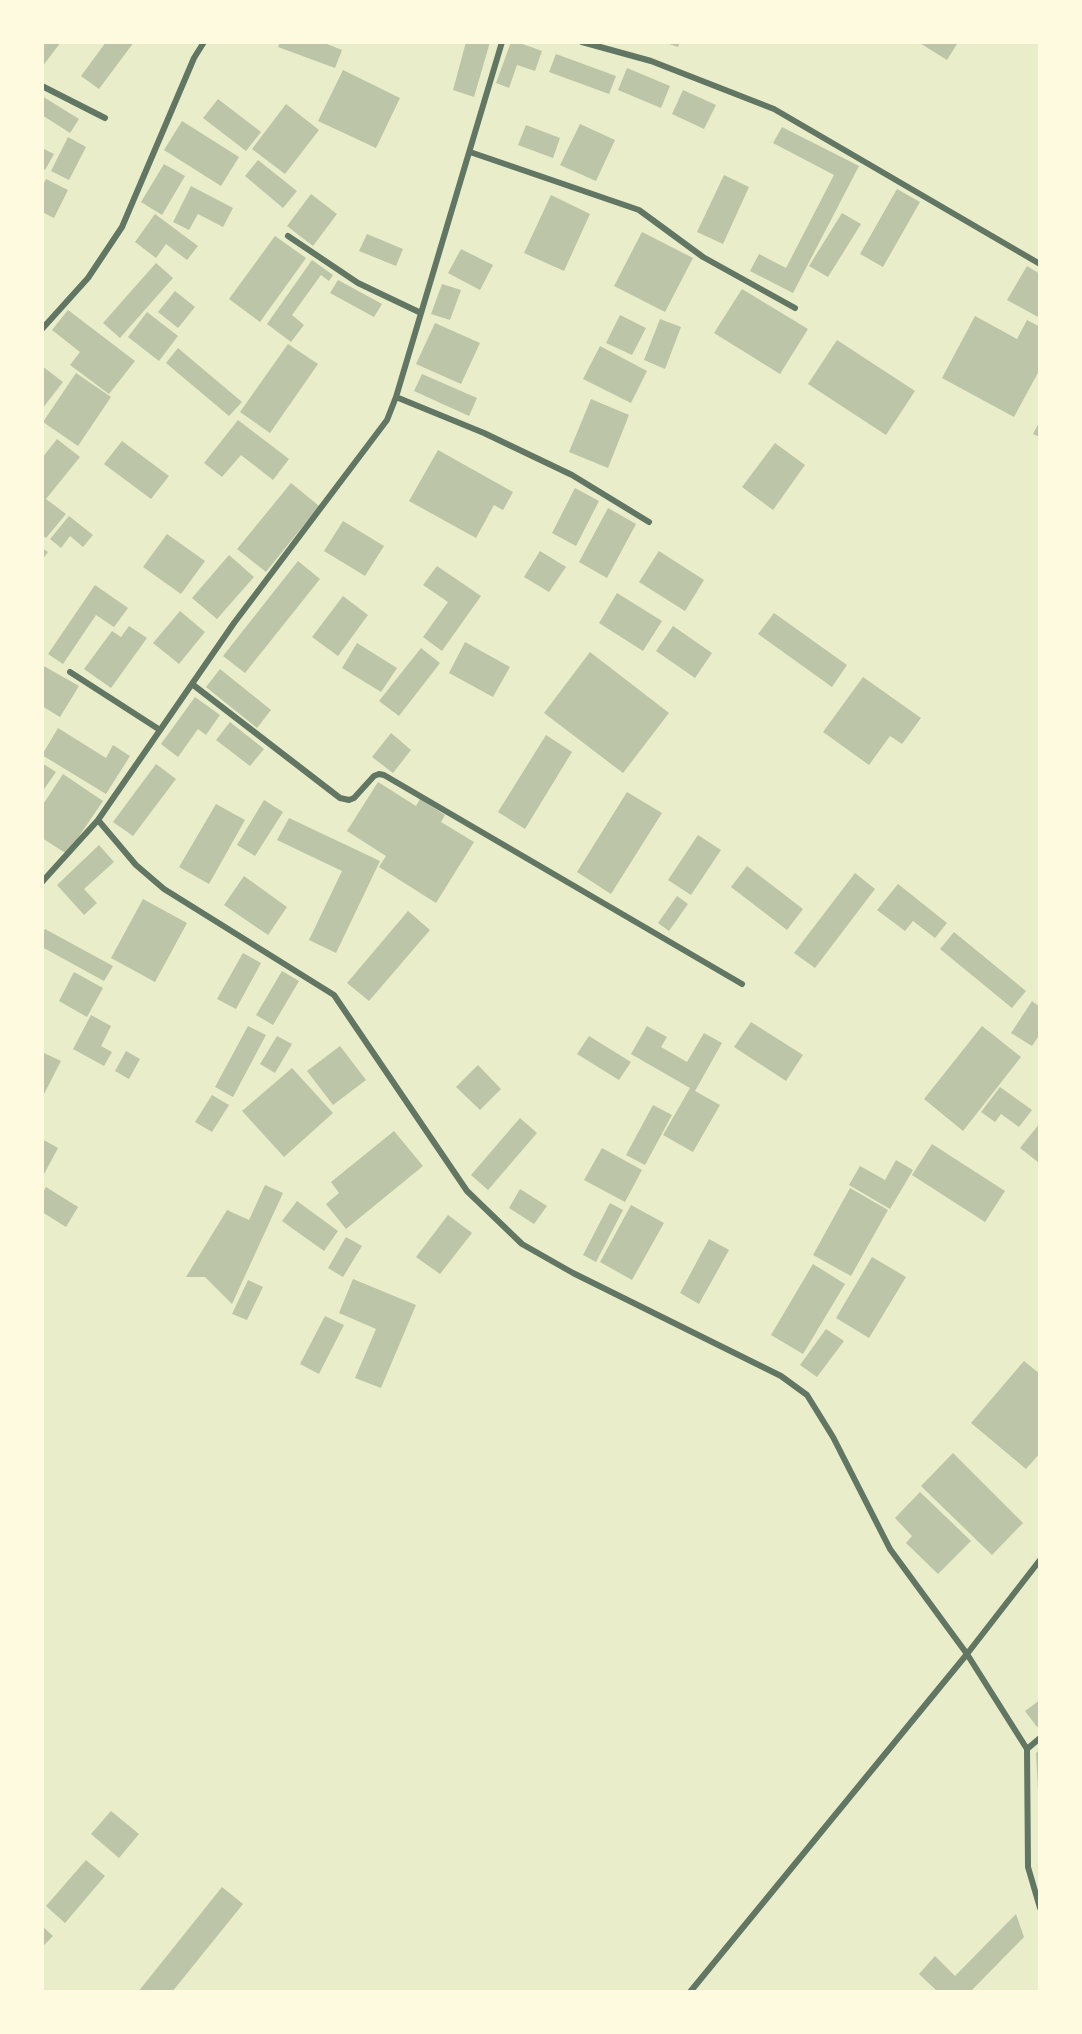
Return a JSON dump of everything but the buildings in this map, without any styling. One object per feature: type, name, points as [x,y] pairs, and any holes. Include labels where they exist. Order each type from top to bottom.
[{"type":"street","points":[[42,329],[88,278],[123,227],[194,58],[204,42]]},
{"type":"street","points":[[42,882],[98,820],[234,624],[387,420],[396,397],[502,42]]},
{"type":"street","points":[[582,42],[651,61],[774,109],[1040,264]]},
{"type":"street","points":[[42,86],[105,118]]},
{"type":"street","points":[[470,152],[639,210],[703,257],[795,308]]},
{"type":"street","points":[[288,236],[358,283],[421,313]]},
{"type":"street","points":[[396,397],[484,433],[572,475],[649,522]]},
{"type":"street","points":[[70,672],[160,730]]},
{"type":"street","points":[[192,684],[340,798],[349,800],[354,798],[374,776],[384,775],[742,984]]},
{"type":"street","points":[[98,820],[136,866],[164,889],[334,995],[467,1191],[522,1244],[573,1273],[781,1376],[807,1395],[832,1437],[890,1549],[967,1654],[1028,1749],[1028,1868],[1040,1908]]},
{"type":"street","points":[[690,1992],[967,1654],[1040,1560]]},
{"type":"street","points":[[1028,1749],[1040,1738]]}]
